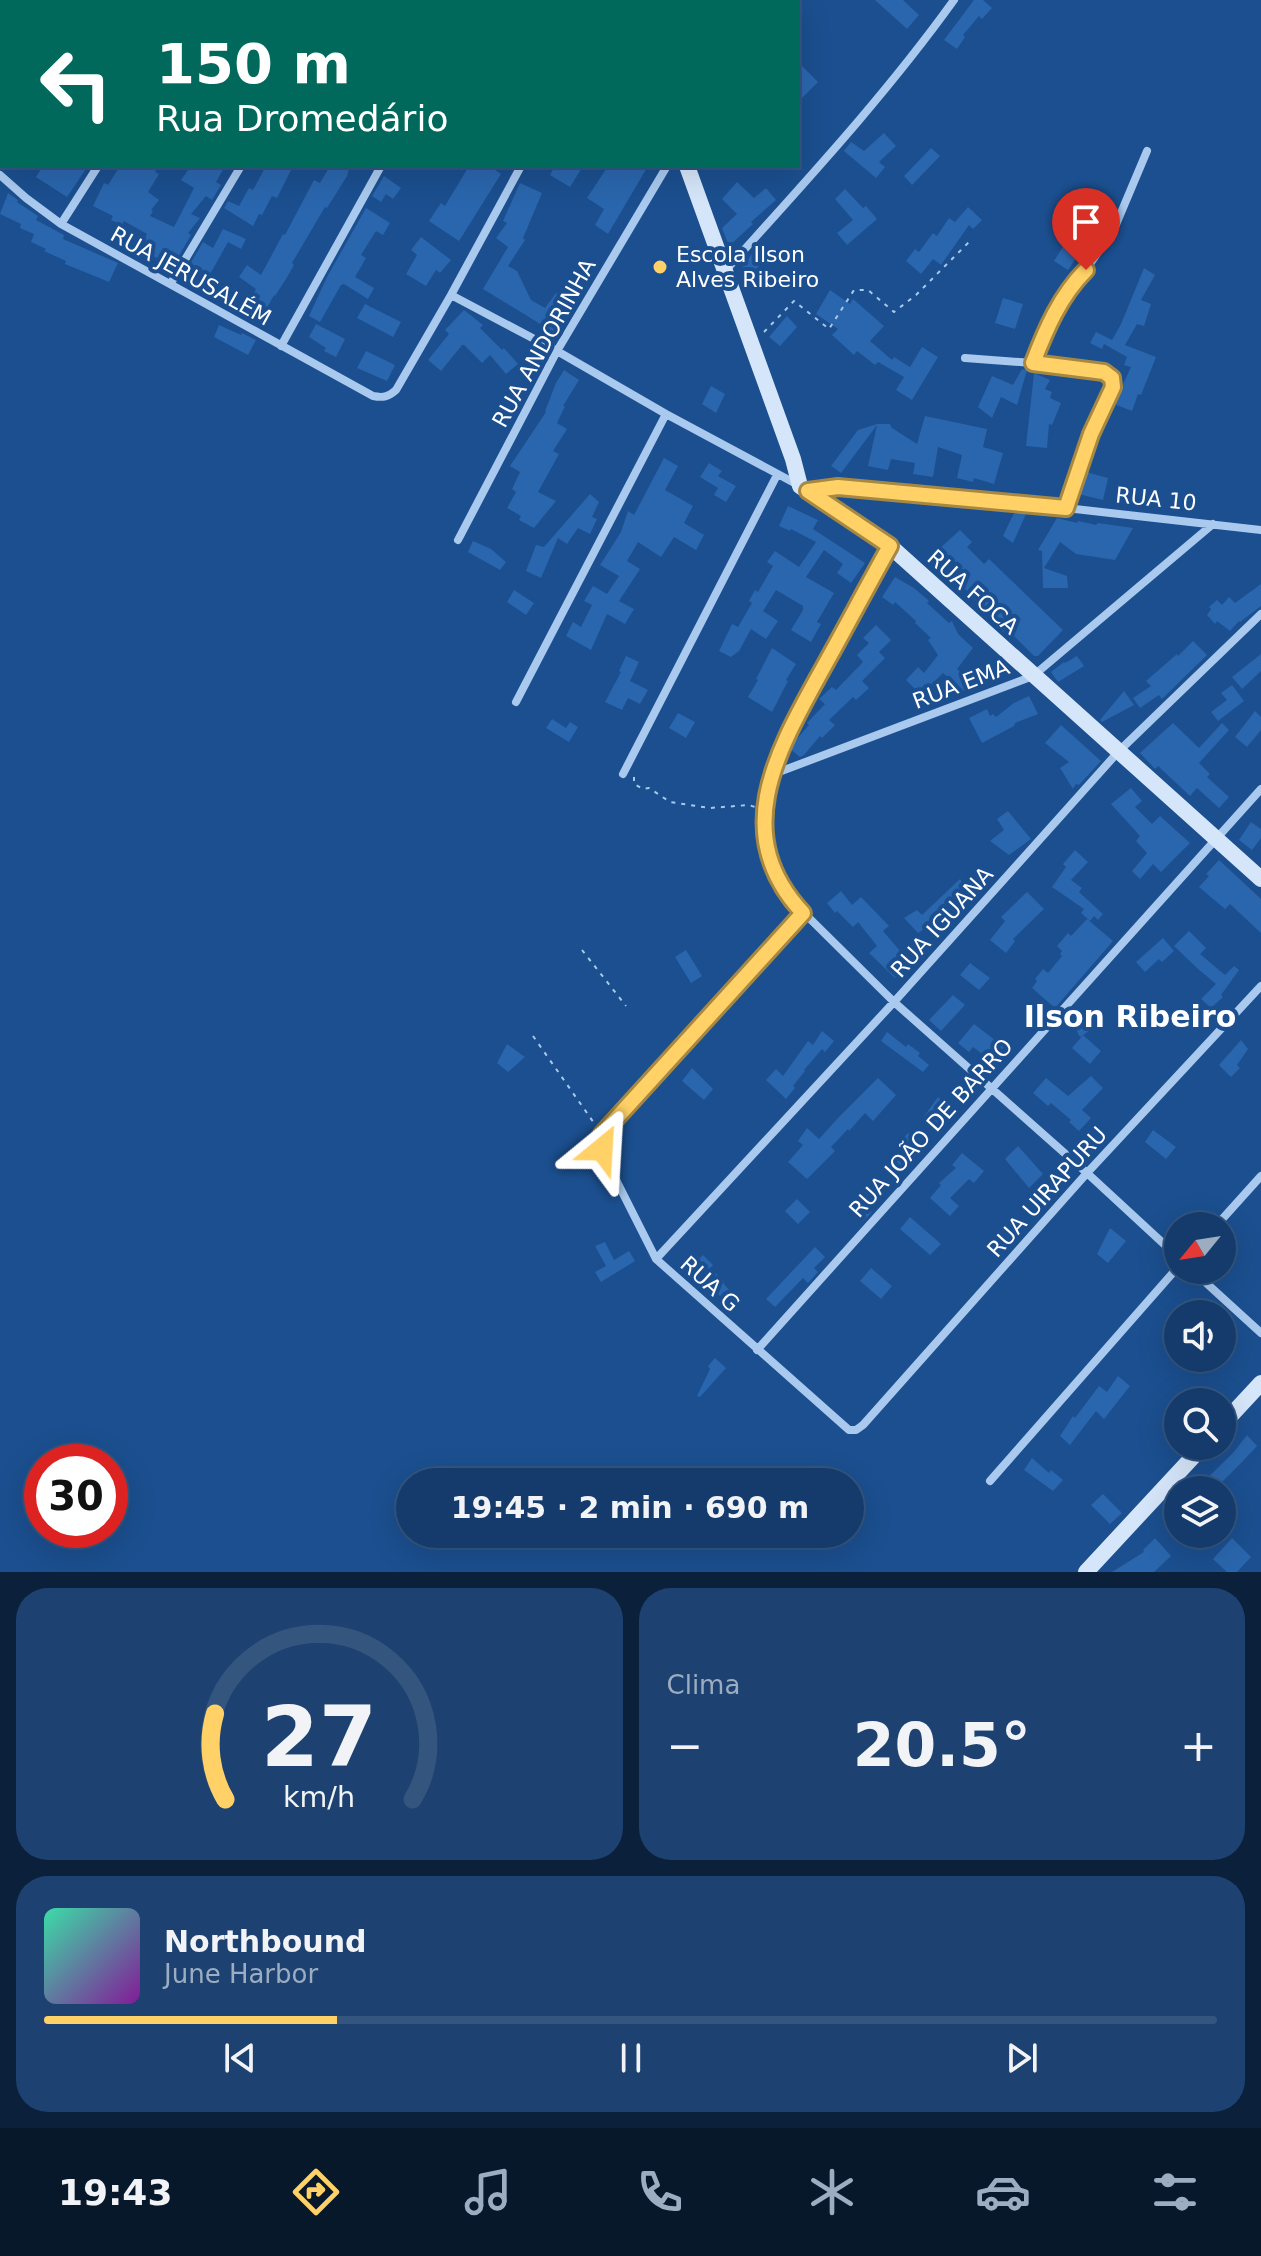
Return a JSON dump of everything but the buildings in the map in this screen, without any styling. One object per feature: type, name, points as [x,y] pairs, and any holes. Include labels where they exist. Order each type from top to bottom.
[{"type":"street","points":[[725,270],[849,132],[916,53],[954,0]]},
{"type":"street","points":[[1033,363],[1060,301],[1115,227],[1147,151]]},
{"type":"street","points":[[61,224],[97,168]]},
{"type":"street","points":[[171,283],[240,168]]},
{"type":"street","points":[[281,346],[380,168]]},
{"type":"street","points":[[451,295],[520,168]]},
{"type":"street","name":"RUA ANDORINHA","points":[[458,540],[557,351],[666,168]]},
{"type":"street","points":[[688,168],[804,488]]},
{"type":"street","name":"RUA JERUSALÉM","points":[[0,175],[61,224],[373,396],[390,396],[396,390],[451,295]]},
{"type":"street","name":"RUA FOCA","points":[[451,295],[804,488],[890,546],[1261,879]]},
{"type":"street","points":[[965,358],[1104,372],[1112,378],[1113,387],[1091,434],[1066,508]]},
{"type":"street","points":[[516,702],[666,414]]},
{"type":"street","points":[[623,774],[777,475]]},
{"type":"street","name":"RUA 10","points":[[804,488],[838,487],[1261,530]]},
{"type":"street","name":"RUA EMA","points":[[771,775],[1033,676],[1213,524]]},
{"type":"street","points":[[890,546],[775,761],[764,809],[765,831],[775,869],[794,903],[894,1002],[1164,1244]]},
{"type":"street","name":"RUA IGUANA","points":[[656,1259],[894,1002],[1119,751],[1261,614]]},
{"type":"street","name":"RUA JOÃO DE BARRO","points":[[757,1350],[1261,789]]},
{"type":"street","points":[[602,1134],[803,913]]},
{"type":"street","name":"RUA UIRAPURU","points":[[863,1425],[1087,1173],[1261,986]]},
{"type":"street","name":"RUA G","points":[[602,1134],[602,1149],[607,1162],[656,1259],[843,1426],[856,1430],[863,1425]]},
{"type":"street","points":[[1229,1212],[1261,1176]]},
{"type":"street","points":[[990,1481],[1164,1283]]},
{"type":"street","points":[[1207,1284],[1261,1333]]},
{"type":"street","points":[[1236,1410],[1261,1383]]},
{"type":"street","points":[[1086,1572],[1190,1460]]},
{"type":"path","points":[[752,345],[794,301],[829,329],[854,290],[868,290],[894,312],[916,295],[970,241]]},
{"type":"path","points":[[635,772],[634,784],[643,789],[649,788],[670,802],[710,808],[749,805],[764,809]]},
{"type":"path","points":[[582,950],[626,1006]]},
{"type":"path","points":[[533,1036],[602,1134]]},
{"type":"place","name":"Escola Ilson Alves Ribeiro","points":[[660,267]]},
{"type":"district","name":"Ilson Ribeiro","points":[[1130,1016]]},
{"type":"route","points":[[602,1149],[602,1134],[803,913],[784,888],[769,852],[764,809],[771,775],[795,720],[890,546],[808,491],[838,487],[1066,508],[1091,434],[1113,387],[1112,378],[1104,372],[1033,363],[1060,301],[1086,270]]}]
